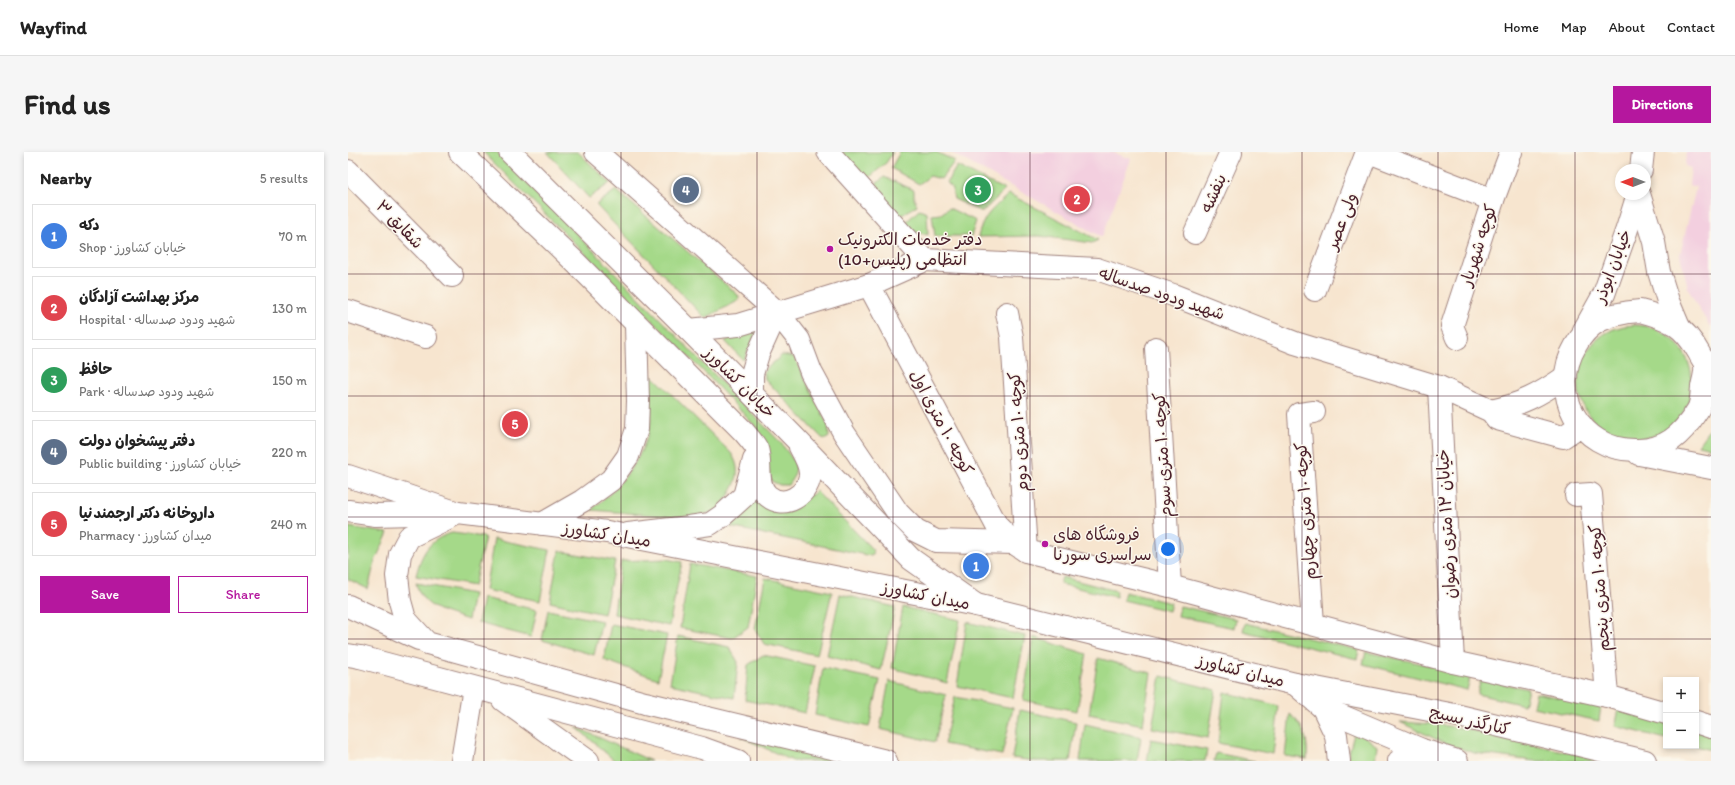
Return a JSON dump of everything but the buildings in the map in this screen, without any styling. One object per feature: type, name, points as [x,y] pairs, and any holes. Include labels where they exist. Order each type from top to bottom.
[{"type":"main road","name":"خیابان کشاورز","points":[[460,152],[573,260],[744,432],[757,449]]},
{"type":"main road","name":"خیابان کشاورز","points":[[510,152],[689,330],[911,559],[976,605]]},
{"type":"main road","points":[[596,152],[777,312],[798,340],[811,372],[844,433],[898,513],[916,531],[936,541],[1020,547],[1453,662],[1607,696],[1663,712]]},
{"type":"main road","points":[[828,152],[925,260]]},
{"type":"main road","name":"بنفشه","points":[[1195,233],[1231,152]]},
{"type":"main road","points":[[1368,152],[1493,200]]},
{"type":"main road","name":"ولی عصر","points":[[1315,290],[1368,152]]},
{"type":"main road","name":"کوچه شهریار","points":[[1457,338],[1452,326],[1493,200],[1512,152]]},
{"type":"main road","points":[[1641,164],[1642,152]]},
{"type":"main road","name":"شقایق ۳","points":[[348,171],[452,276]]},
{"type":"main road","name":"خیابان ابوذر","points":[[1581,336],[1604,294],[1636,200]]},
{"type":"main road","points":[[1622,450],[1646,450],[1668,443],[1687,428],[1700,407],[1708,367],[1693,343],[1679,327],[1668,301],[1659,272],[1654,242],[1640,200]]},
{"type":"main road","name":"شهید ودود صدساله","points":[[689,330],[738,325],[869,284],[925,260],[1097,269],[1173,295],[1295,343],[1439,387],[1491,411],[1497,419],[1563,437],[1581,425]]},
{"type":"main road","name":"کوچه ۱۰ متری اول","points":[[869,284],[997,526],[1020,547]]},
{"type":"main road","points":[[348,311],[426,338]]},
{"type":"main road","points":[[1679,327],[1660,316],[1640,311],[1618,313],[1598,321],[1581,336],[1570,355],[1565,377],[1567,399],[1574,415],[1581,425],[1595,439],[1608,446],[1711,468]]},
{"type":"main road","points":[[752,394],[752,374],[758,354],[777,312]]},
{"type":"main road","name":"کوچه ۱۰ متری دوم","points":[[1007,313],[1012,338],[1020,547]]},
{"type":"main road","points":[[542,524],[582,501],[610,480],[628,456],[637,429],[638,401],[636,325]]},
{"type":"main road","name":"کوچه ۱۰ متری سوم","points":[[1156,348],[1170,586]]},
{"type":"main road","points":[[1491,411],[1514,406],[1531,399],[1565,377]]},
{"type":"main road","name":"خیابان ۱۲ متری رضوان","points":[[1439,387],[1453,662]]},
{"type":"main road","name":"کوچه ۱۰ متری چهارم","points":[[1313,624],[1299,414],[1314,412]]},
{"type":"main road","points":[[757,449],[762,486],[768,496],[777,500],[791,501],[802,494],[807,487],[810,475],[807,459],[795,438]]},
{"type":"main road","points":[[620,534],[689,528],[710,524],[744,496],[757,449]]},
{"type":"main road","points":[[348,476],[458,513]]},
{"type":"main road","name":"کوچه ۱۰ متری پنجم","points":[[1576,494],[1591,494],[1607,696]]},
{"type":"main road","points":[[348,511],[376,514],[458,513]]},
{"type":"main road","points":[[427,643],[405,619],[400,601],[396,576],[400,554],[409,537],[458,513]]},
{"type":"main road","name":"میدان کشاورز","points":[[458,513],[620,534],[976,605],[1294,684],[1323,708],[1336,734],[1339,761]]},
{"type":"main road","points":[[348,606],[427,643],[646,703],[886,761]]},
{"type":"main road","points":[[354,656],[483,690],[697,755],[738,761]]},
{"type":"main road","name":"کنارگذر بسیج","points":[[1294,684],[1455,714],[1645,761]]},
{"type":"main road","points":[[462,761],[483,690]]},
{"type":"main road","points":[[483,690],[588,761]]},
{"type":"main road","points":[[1323,708],[1422,750],[1457,761]]},
{"type":"main road","points":[[1699,723],[1711,726]]},
{"type":"main road","points":[[1399,761],[1422,750]]},
{"type":"shaded area","points":[[950,152],[1111,152],[1131,159],[1102,237]]},
{"type":"shaded area","points":[[1686,152],[1711,152],[1711,328],[1688,288],[1680,255],[1696,187],[1689,185],[1691,168],[1685,166]]},
{"type":"green space","points":[[483,152],[497,152],[781,443],[795,463],[796,468],[795,473],[788,485],[780,485],[773,482],[770,478],[765,465],[756,427],[703,371]]},
{"type":"green space","points":[[547,152],[578,152],[610,183],[589,198]]},
{"type":"green space","points":[[834,152],[893,152],[886,163],[863,183]]},
{"type":"green space","points":[[900,152],[936,152],[955,161],[941,179],[930,176],[919,184],[891,168]]},
{"type":"green space","points":[[957,166],[1005,190],[982,212],[954,199],[952,189],[947,182]]},
{"type":"green space","points":[[884,177],[914,190],[914,199],[917,205],[899,217],[871,188]]},
{"type":"green space","points":[[616,190],[738,295],[738,301],[705,318],[597,206],[597,204]]},
{"type":"green space","points":[[1009,194],[1098,240],[1092,243],[1040,236],[978,237],[980,229],[989,213]]},
{"type":"green space","points":[[949,208],[976,221],[971,236],[935,236],[932,215],[941,214]]},
{"type":"green space","points":[[919,210],[927,213],[928,235],[915,232],[905,223]]},
{"type":"green space","points":[[760,325],[744,359],[743,360],[725,341]]},
{"type":"green space","points":[[1635,325],[1646,326],[1657,330],[1667,335],[1675,342],[1682,350],[1687,360],[1691,371],[1691,393],[1687,404],[1682,414],[1675,422],[1667,429],[1657,434],[1646,438],[1635,439],[1624,438],[1613,434],[1603,429],[1595,422],[1588,414],[1583,404],[1579,393],[1578,382],[1579,371],[1583,360],[1588,350],[1595,342],[1603,335],[1613,330],[1624,326]]},
{"type":"green space","points":[[782,355],[794,357],[828,425],[829,437],[826,439],[822,438],[765,379],[764,371]]},
{"type":"green space","points":[[653,376],[731,453],[735,461],[737,476],[735,484],[732,491],[717,511],[689,518],[591,510],[622,480],[639,456],[649,429],[651,415],[649,377]]},
{"type":"green space","points":[[1711,426],[1711,448],[1698,445],[1710,428]]},
{"type":"green space","points":[[816,491],[872,549],[874,554],[871,556],[730,527],[755,496],[812,495]]},
{"type":"green space","points":[[348,527],[388,533],[375,561],[368,589],[348,579]]},
{"type":"green space","points":[[452,533],[485,537],[474,586],[416,576],[420,561],[427,548],[437,539]]},
{"type":"green space","points":[[494,539],[550,550],[540,601],[485,590]]},
{"type":"green space","points":[[559,551],[615,561],[604,614],[550,602]]},
{"type":"green space","points":[[666,559],[682,562],[669,626],[614,614],[621,561]]},
{"type":"green space","points":[[690,564],[757,576],[748,627],[732,638],[680,628]]},
{"type":"green space","points":[[1062,577],[1117,591],[1116,597],[1060,584]]},
{"type":"green space","points":[[765,578],[832,592],[817,655],[764,644],[755,629]]},
{"type":"green space","points":[[416,583],[473,594],[468,620],[436,609],[424,599],[419,592]]},
{"type":"green space","points":[[1125,592],[1171,603],[1169,611],[1123,600]]},
{"type":"green space","points":[[840,594],[895,607],[881,670],[827,656]]},
{"type":"green space","points":[[483,598],[537,610],[531,637],[478,623]]},
{"type":"green space","points":[[1180,606],[1236,619],[1234,628],[1178,616]]},
{"type":"green space","points":[[903,607],[960,620],[947,683],[892,668]]},
{"type":"green space","points":[[548,610],[602,621],[594,655],[542,640]]},
{"type":"green space","points":[[967,622],[1025,636],[1013,698],[957,686]]},
{"type":"green space","points":[[1245,623],[1359,650],[1357,659],[1243,631]]},
{"type":"green space","points":[[611,624],[667,635],[658,679],[604,660]]},
{"type":"green space","points":[[678,636],[729,647],[738,662],[734,698],[670,684]]},
{"type":"green space","points":[[1033,637],[1087,654],[1077,711],[1023,700]]},
{"type":"green space","points":[[1366,652],[1471,674],[1467,690],[1363,664]]},
{"type":"green space","points":[[763,655],[815,666],[805,713],[745,700],[748,665]]},
{"type":"green space","points":[[1098,658],[1151,673],[1143,725],[1089,714]]},
{"type":"green space","points":[[823,668],[880,680],[869,727],[815,715]]},
{"type":"green space","points":[[1161,676],[1216,690],[1208,738],[1152,728]]},
{"type":"green space","points":[[1481,679],[1528,689],[1524,705],[1477,694]]},
{"type":"green space","points":[[889,681],[946,695],[935,742],[880,729]]},
{"type":"green space","points":[[1224,692],[1279,706],[1273,754],[1218,743]]},
{"type":"green space","points":[[1536,693],[1601,706],[1599,721],[1533,707]]},
{"type":"green space","points":[[955,697],[1013,708],[1002,755],[944,744]]},
{"type":"green space","points":[[1020,710],[1076,722],[1070,761],[1035,761],[1012,758]]},
{"type":"green space","points":[[1619,710],[1663,721],[1663,738],[1615,726]]},
{"type":"green space","points":[[1290,714],[1299,724],[1304,734],[1307,746],[1307,759],[1285,756]]},
{"type":"green space","points":[[1400,722],[1434,724],[1461,728],[1607,761],[1534,761],[1474,753],[1444,743]]},
{"type":"green space","points":[[1085,724],[1141,737],[1137,761],[1080,761]]},
{"type":"green space","points":[[576,727],[651,761],[615,761]]},
{"type":"green space","points":[[1355,730],[1377,746],[1375,761],[1347,761]]},
{"type":"green space","points":[[1699,731],[1711,733],[1711,750],[1699,747]]},
{"type":"green space","points":[[741,737],[844,761],[793,761]]},
{"type":"green space","points":[[1151,739],[1207,750],[1205,761],[1147,761]]},
{"type":"green space","points":[[1216,753],[1255,761],[1214,761]]},
{"type":"place","name":"دفتر پیشخوان دولت","points":[[686,190]]},
{"type":"place","name":"حافظ","points":[[978,190]]},
{"type":"place","name":"مرکز بهداشت آزادگان","points":[[1077,199]]},
{"type":"place","name":"دفتر خدمات الکترونیک انتظامی (پلیس+10)","points":[[830,249]]},
{"type":"place","name":"داروخانه دکتر ارجمندنیا","points":[[515,424]]},
{"type":"place","name":"فروشگاه های سراسری سورنا","points":[[1045,544]]},
{"type":"place","name":"دکه","points":[[976,566]]}]
